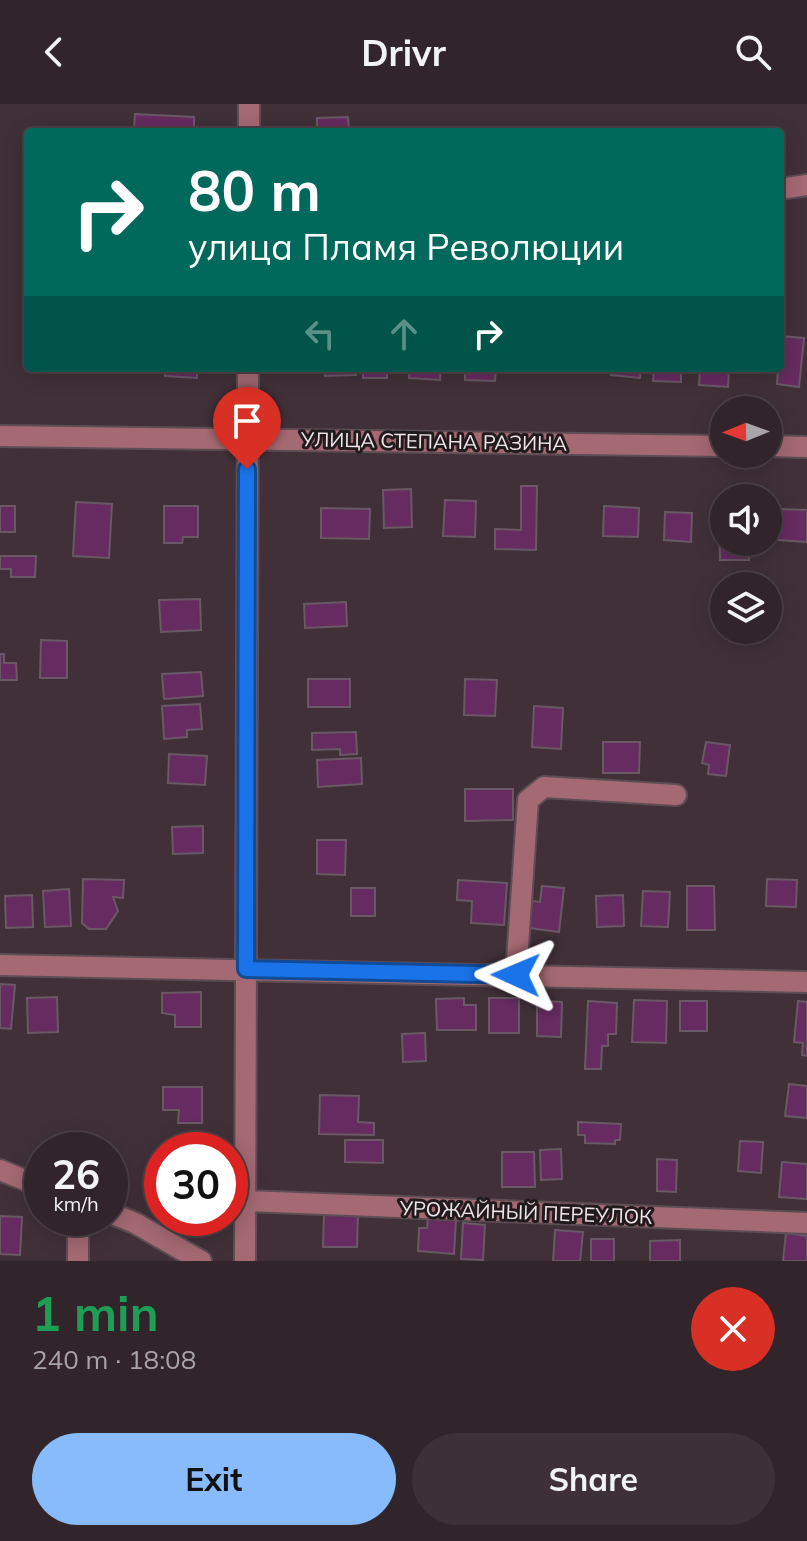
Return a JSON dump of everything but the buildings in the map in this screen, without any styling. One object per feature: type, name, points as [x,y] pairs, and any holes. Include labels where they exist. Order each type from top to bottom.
[{"type":"street","points":[[249,104],[249,128]]},
{"type":"street","points":[[784,188],[807,185]]},
{"type":"street","points":[[245,1132],[248,372]]},
{"type":"street","name":"УЛИЦА СТЕПАНА РАЗИНА","points":[[0,436],[710,446]]},
{"type":"street","points":[[782,446],[807,447]]},
{"type":"street","points":[[516,975],[528,800],[544,787],[676,795]]},
{"type":"street","points":[[0,965],[807,982]]},
{"type":"street","points":[[0,1170],[24,1180]]},
{"type":"street","name":"УРОЖАЙНЫЙ ПЕРЕУЛОК","points":[[248,1201],[807,1223]]},
{"type":"street","points":[[128,1220],[201,1261]]},
{"type":"street","points":[[78,1236],[78,1261]]},
{"type":"street","points":[[245,1236],[245,1261]]},
{"type":"route","points":[[247,469],[246,969],[516,975]]}]
